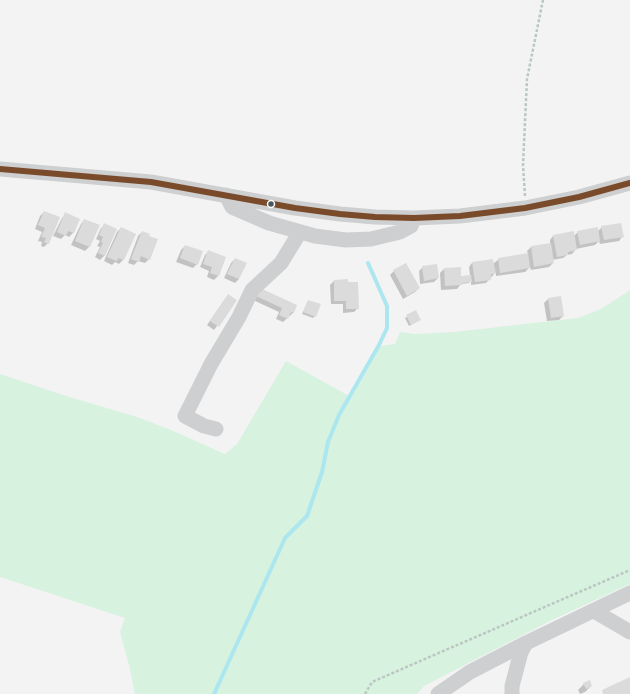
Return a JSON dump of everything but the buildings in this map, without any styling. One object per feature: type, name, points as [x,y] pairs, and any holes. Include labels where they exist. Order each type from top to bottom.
[{"type":"street","points":[[0,169],[150,182],[295,208],[340,214],[414,218],[460,216],[525,208],[579,197],[630,183]]},
{"type":"street","points":[[226,195],[232,207],[269,223],[315,236],[346,240],[372,239],[400,232],[411,226],[414,218]]},
{"type":"street","points":[[216,429],[204,426],[185,416],[211,364],[239,317],[252,290],[281,263],[300,232]]},
{"type":"street","points":[[438,694],[470,672],[526,643],[630,593]]},
{"type":"street","points":[[594,611],[630,632]]},
{"type":"street","points":[[512,694],[512,686],[521,652],[526,643]]},
{"type":"path","points":[[525,208],[526,189],[523,165],[527,79],[543,0]]},
{"type":"path","points":[[365,694],[372,682],[630,570]]},
{"type":"green space","points":[[630,290],[630,584],[552,620],[424,686],[417,694],[135,694],[120,632],[125,618],[0,577],[0,374],[137,417],[225,454],[237,444],[286,361],[351,397],[380,346],[395,344],[400,332],[415,334],[454,332],[578,318],[601,309]]},
{"type":"waterway","points":[[214,694],[285,538],[307,516],[322,472],[328,442],[339,415],[379,345],[387,328],[387,306],[368,263]]},
{"type":"transit line","points":[[0,169],[151,182],[295,208],[375,217],[414,218],[460,216],[525,208],[579,197],[630,183]]}]
